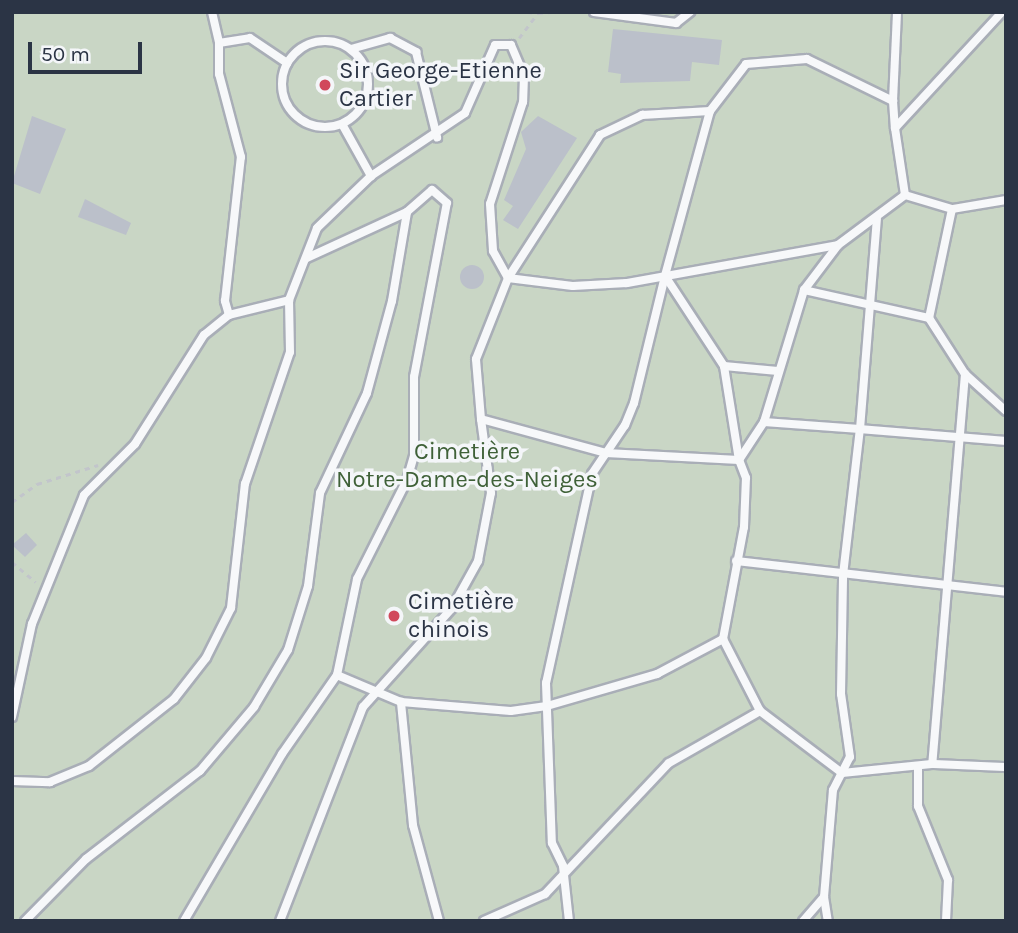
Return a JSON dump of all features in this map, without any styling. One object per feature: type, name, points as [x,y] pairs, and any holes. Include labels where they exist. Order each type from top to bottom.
[{"type":"lane","points":[[212,12],[219,43],[219,74],[241,157],[225,301],[229,315]]},
{"type":"lane","points":[[594,12],[676,23],[690,12]]},
{"type":"lane","points":[[897,12],[893,101],[905,195]]},
{"type":"lane","points":[[895,128],[1002,12]]},
{"type":"lane","points":[[219,43],[250,38],[287,63]]},
{"type":"lane","points":[[351,49],[366,70],[367,95],[342,124],[316,126],[293,113],[282,89],[287,63],[323,41],[351,49],[390,38],[416,52],[437,137]]},
{"type":"lane","points":[[12,781],[50,782],[89,766],[174,699],[206,658],[236,585],[245,484],[289,352],[289,300],[317,228],[372,176],[437,137],[464,113],[486,56],[500,43],[511,45],[524,76],[523,102],[490,218],[493,251],[508,278]]},
{"type":"lane","points":[[569,921],[565,876],[552,843],[547,706],[562,600],[592,474],[634,403],[710,111],[732,74],[762,59],[807,59],[893,101]]},
{"type":"lane","points":[[280,921],[349,733],[375,691],[452,608],[482,550],[491,493],[476,359],[508,278],[600,135],[642,115],[710,111]]},
{"type":"lane","points":[[342,124],[372,176]]},
{"type":"lane","points":[[184,921],[282,754],[337,675],[357,579],[414,455],[414,377],[447,203],[432,190],[407,212],[307,258]]},
{"type":"lane","points":[[905,195],[952,209],[1006,200]]},
{"type":"lane","points":[[739,460],[764,422],[804,290],[838,246],[877,219],[905,195]]},
{"type":"lane","points":[[952,209],[929,318],[965,374],[1006,411]]},
{"type":"lane","points":[[25,921],[86,859],[200,771],[254,707],[288,650],[308,586],[320,493],[367,393],[395,288],[407,212]]},
{"type":"lane","points":[[828,921],[824,897],[833,790],[850,757],[841,694],[842,575],[873,307],[877,219]]},
{"type":"lane","points":[[508,278],[573,286],[665,276],[838,246]]},
{"type":"lane","points":[[665,276],[724,366],[746,500],[723,639],[760,711],[842,773],[932,764],[1006,766]]},
{"type":"lane","points":[[804,290],[929,318]]},
{"type":"lane","points":[[12,717],[44,590],[74,511],[108,470],[135,444],[190,352],[229,315],[289,300]]},
{"type":"lane","points":[[724,366],[778,371]]},
{"type":"lane","points":[[932,764],[965,374]]},
{"type":"lane","points":[[481,419],[606,453],[739,460]]},
{"type":"lane","points":[[764,422],[860,429],[959,441],[1006,441]]},
{"type":"lane","points":[[736,561],[1006,592]]},
{"type":"lane","points":[[337,675],[401,702],[511,711],[547,706],[657,674],[723,639]]},
{"type":"lane","points":[[401,702],[413,825],[439,921]]},
{"type":"lane","points":[[484,921],[523,907],[565,876],[670,763],[760,711]]},
{"type":"lane","points":[[918,766],[918,806],[948,880],[946,921]]},
{"type":"lane","points":[[803,921],[824,897]]},
{"type":"path","points":[[527,12],[552,12]]},
{"type":"path","points":[[511,45],[538,13]]},
{"type":"path","points":[[12,502],[74,470],[108,470]]},
{"type":"path","points":[[12,562],[44,590]]},
{"type":"green space","name":"Cimetière Notre-Dame-des-Neiges","points":[[12,12],[1006,12],[1006,921],[12,921]]},
{"type":"building","points":[[613,29],[722,40],[719,65],[692,62],[690,81],[620,83],[621,74],[608,72]]},
{"type":"building","points":[[32,116],[66,129],[40,194],[12,183]]},
{"type":"building","points":[[538,116],[577,138],[518,229],[503,220],[513,206],[504,200],[526,149],[521,132]]},
{"type":"building","points":[[85,199],[131,223],[126,235],[78,217]]},
{"type":"building","points":[[472,265],[483,272],[484,277],[477,288],[472,289],[461,282],[460,277],[467,266]]},
{"type":"building","points":[[26,533],[37,545],[25,557],[12,545]]},
{"type":"place","name":"Sir George-Etienne Cartier","points":[[325,85]]},
{"type":"place","name":"Cimetière chinois","points":[[394,616]]}]
